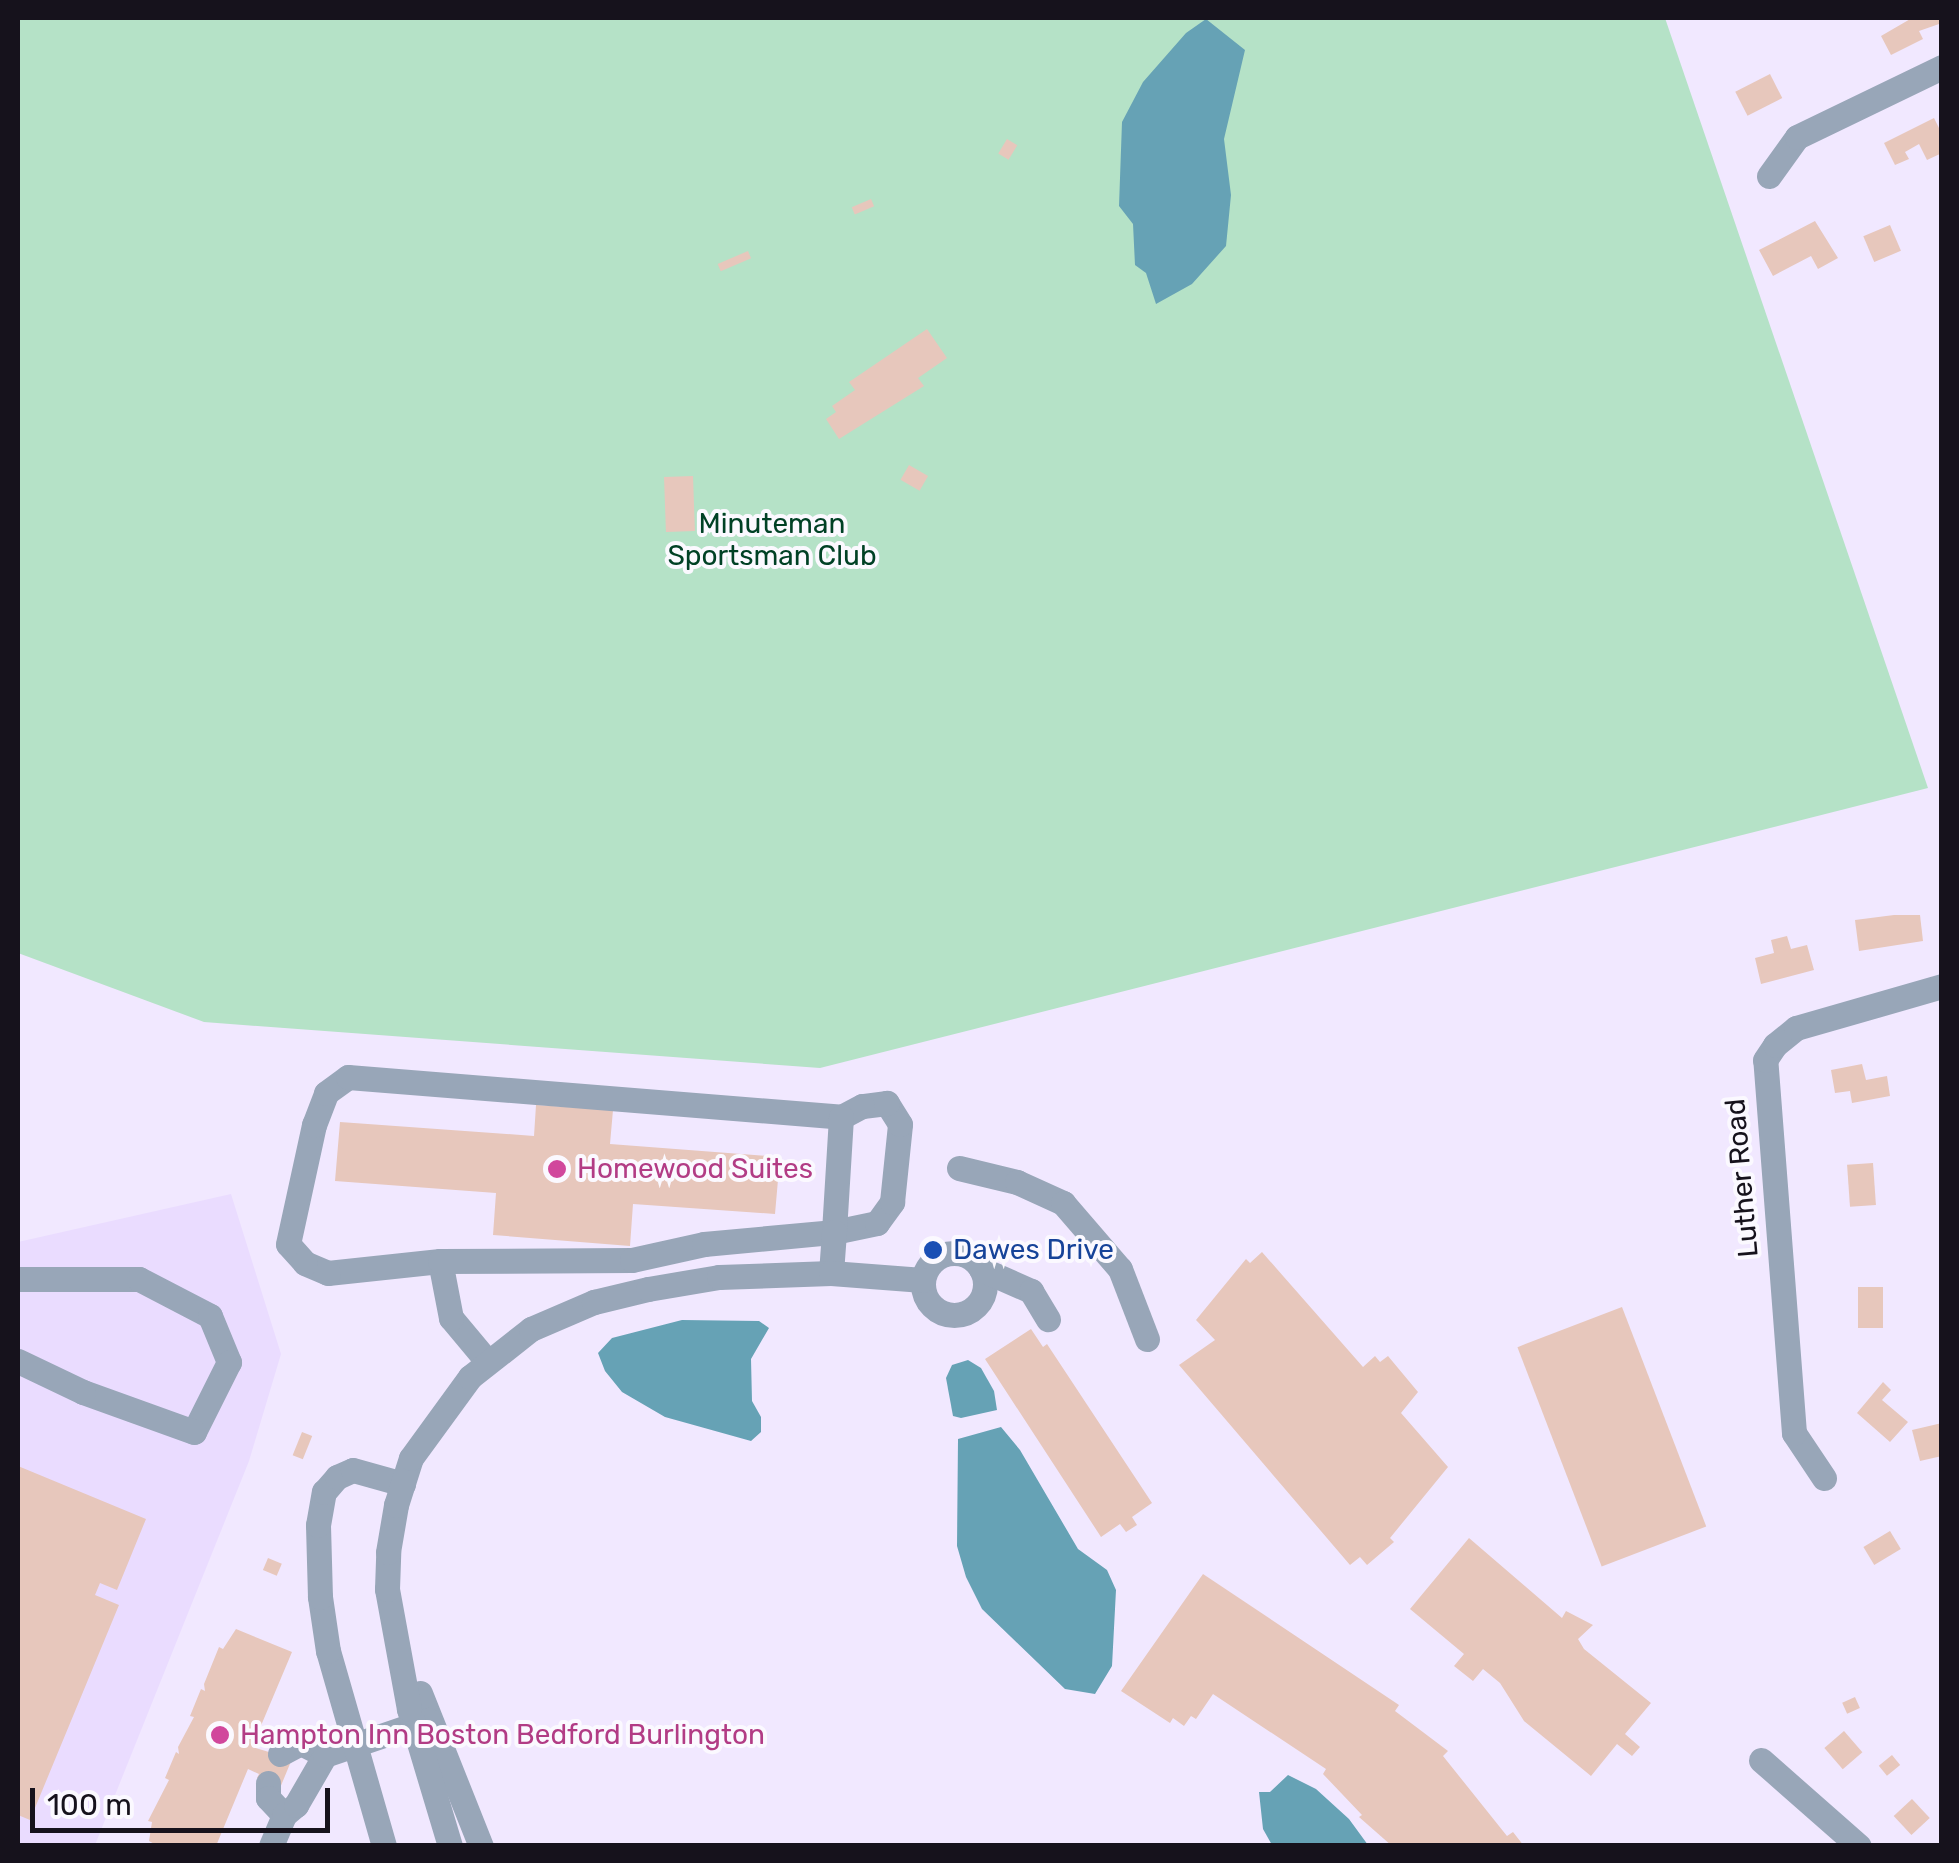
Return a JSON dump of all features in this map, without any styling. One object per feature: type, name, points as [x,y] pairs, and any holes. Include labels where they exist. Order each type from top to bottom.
[{"type":"street","points":[[1769,176],[1788,146],[1803,134],[1942,67]]},
{"type":"street","name":"Luther Road","points":[[1824,1478],[1794,1432],[1765,1060],[1774,1044],[1796,1028],[1942,986]]},
{"type":"street","points":[[348,1078],[842,1117],[862,1106],[888,1104],[900,1124],[892,1202],[877,1223],[834,1232],[704,1244],[632,1260],[440,1261],[328,1272],[305,1263],[288,1244],[314,1125],[326,1092],[348,1078]]},
{"type":"street","points":[[831,1273],[842,1117]]},
{"type":"street","points":[[960,1168],[1017,1182],[1063,1204],[1120,1268],[1147,1339]]},
{"type":"street","points":[[982,1269],[982,1297],[974,1309],[960,1316],[945,1315],[932,1307],[924,1294],[923,1280],[939,1257],[964,1254],[982,1269],[1030,1291],[1048,1319]]},
{"type":"street","points":[[440,1261],[451,1318],[487,1361]]},
{"type":"street","points":[[450,1846],[423,1722],[395,1633],[387,1589],[388,1552],[403,1484],[412,1458],[438,1416],[487,1361],[532,1329],[594,1302],[719,1277],[831,1273],[923,1280]]},
{"type":"street","points":[[18,1280],[139,1279],[210,1316],[228,1362],[194,1432],[82,1392],[18,1361]]},
{"type":"street","points":[[384,1846],[328,1651],[320,1597],[318,1525],[324,1492],[338,1477],[353,1470],[403,1484]]},
{"type":"street","points":[[271,1846],[284,1815],[296,1804],[325,1755],[423,1722]]},
{"type":"street","points":[[423,1722],[480,1846]]},
{"type":"street","points":[[280,1754],[301,1742],[325,1755]]},
{"type":"street","points":[[1760,1760],[1859,1846]]},
{"type":"street","points":[[268,1783],[268,1798],[284,1815]]},
{"type":"shaded area","points":[[231,1194],[281,1354],[249,1461],[95,1845],[18,1845],[18,1242]]},
{"type":"green space","name":"Minuteman Sportsman Club","points":[[18,18],[1665,18],[1928,788],[820,1068],[204,1022],[18,953]]},
{"type":"water","points":[[1206,19],[1245,50],[1224,139],[1231,195],[1226,246],[1192,284],[1156,304],[1146,273],[1135,265],[1133,224],[1119,206],[1122,122],[1143,82],[1186,33]]},
{"type":"water","points":[[682,1320],[759,1321],[769,1328],[751,1359],[752,1401],[761,1417],[761,1432],[751,1441],[665,1417],[622,1392],[605,1371],[598,1353],[612,1338]]},
{"type":"water","points":[[968,1360],[981,1368],[994,1391],[997,1410],[961,1418],[953,1416],[946,1378],[952,1365]]},
{"type":"water","points":[[1001,1427],[1020,1450],[1078,1549],[1107,1570],[1116,1590],[1112,1666],[1095,1694],[1065,1689],[982,1609],[966,1577],[957,1546],[958,1439]]},
{"type":"water","points":[[1288,1775],[1316,1789],[1349,1819],[1368,1845],[1272,1845],[1263,1829],[1259,1792],[1270,1792]]},
{"type":"building","points":[[1912,18],[1940,18],[1942,23],[1919,31],[1923,39],[1891,55],[1881,36]]},
{"type":"building","points":[[1770,74],[1782,98],[1748,116],[1735,92]]},
{"type":"building","points":[[1934,118],[1942,134],[1942,153],[1927,160],[1919,144],[1905,152],[1909,159],[1895,165],[1884,143]]},
{"type":"building","points":[[1007,139],[1017,145],[1009,160],[998,154]]},
{"type":"building","points":[[871,199],[874,206],[855,215],[852,207]]},
{"type":"building","points":[[1815,221],[1838,258],[1818,269],[1811,256],[1773,276],[1759,250]]},
{"type":"building","points":[[1890,225],[1901,251],[1874,262],[1863,236]]},
{"type":"building","points":[[748,251],[751,258],[721,271],[718,264]]},
{"type":"building","points":[[927,329],[947,358],[918,378],[924,386],[839,439],[826,419],[836,412],[832,406],[855,390],[849,382]]},
{"type":"building","points":[[909,465],[928,476],[920,491],[900,480]]},
{"type":"building","points":[[693,476],[695,531],[666,532],[664,477]]},
{"type":"building","points":[[1920,915],[1923,941],[1859,951],[1855,920]]},
{"type":"building","points":[[1787,936],[1791,949],[1807,945],[1814,970],[1761,984],[1755,958],[1774,953],[1771,940]]},
{"type":"building","points":[[1862,1064],[1866,1080],[1887,1076],[1890,1096],[1852,1103],[1850,1091],[1835,1093],[1831,1070]]},
{"type":"building","name":"Homewood Suites","points":[[536,1105],[613,1110],[610,1144],[780,1157],[775,1214],[633,1204],[630,1246],[493,1235],[496,1193],[335,1181],[340,1122],[534,1136]]},
{"type":"building","points":[[1873,1163],[1876,1205],[1850,1207],[1847,1165]]},
{"type":"building","points":[[1262,1252],[1363,1367],[1375,1356],[1380,1362],[1388,1356],[1418,1392],[1401,1413],[1448,1467],[1390,1538],[1394,1542],[1367,1565],[1360,1557],[1350,1565],[1179,1365],[1215,1340],[1196,1320],[1246,1259],[1250,1263]]},
{"type":"building","points":[[1858,1287],[1883,1287],[1883,1328],[1858,1328]]},
{"type":"building","points":[[1622,1307],[1706,1526],[1602,1567],[1517,1347]]},
{"type":"building","points":[[1031,1329],[1043,1347],[1047,1344],[1152,1503],[1132,1517],[1137,1525],[1126,1532],[1120,1524],[1101,1537],[985,1359]]},
{"type":"building","points":[[1883,1382],[1891,1390],[1882,1400],[1908,1422],[1890,1442],[1857,1413]]},
{"type":"building","points":[[1942,1423],[1942,1456],[1920,1461],[1912,1430]]},
{"type":"building","points":[[302,1432],[312,1436],[303,1459],[293,1455]]},
{"type":"building","points":[[18,1466],[146,1519],[117,1590],[100,1583],[95,1595],[119,1605],[30,1820],[18,1815]]},
{"type":"building","points":[[1890,1531],[1901,1549],[1874,1565],[1863,1547]]},
{"type":"building","points":[[1469,1538],[1562,1618],[1566,1611],[1593,1625],[1578,1639],[1584,1649],[1651,1703],[1625,1734],[1640,1747],[1632,1756],[1617,1744],[1591,1776],[1524,1721],[1500,1683],[1483,1669],[1473,1681],[1454,1666],[1464,1654],[1410,1609]]},
{"type":"building","points":[[268,1558],[282,1564],[277,1576],[263,1570]]},
{"type":"building","points":[[1203,1574],[1399,1705],[1395,1711],[1448,1751],[1443,1756],[1507,1836],[1513,1832],[1524,1846],[1392,1846],[1359,1817],[1362,1815],[1323,1774],[1326,1769],[1213,1694],[1196,1719],[1191,1716],[1184,1726],[1173,1718],[1170,1723],[1121,1691]]},
{"type":"building","name":"Hampton Inn Boston Bedford Burlington","points":[[236,1629],[292,1652],[252,1747],[292,1759],[280,1788],[257,1778],[259,1774],[248,1769],[216,1846],[158,1846],[149,1841],[152,1822],[148,1821],[169,1780],[165,1778],[194,1717],[190,1716],[201,1689],[205,1691],[204,1684],[219,1647],[223,1649]]},
{"type":"building","points":[[1855,1697],[1860,1708],[1847,1714],[1842,1703]]},
{"type":"building","points":[[1844,1731],[1862,1752],[1843,1769],[1824,1748]]},
{"type":"building","points":[[1892,1755],[1900,1765],[1887,1776],[1879,1766]]},
{"type":"building","points":[[1912,1799],[1930,1818],[1911,1835],[1894,1816]]},
{"type":"place","name":"Homewood Suites","points":[[557,1169]]},
{"type":"place","name":"Dawes Drive","points":[[933,1250]]},
{"type":"place","name":"Hampton Inn Boston Bedford Burlington","points":[[220,1735]]}]
